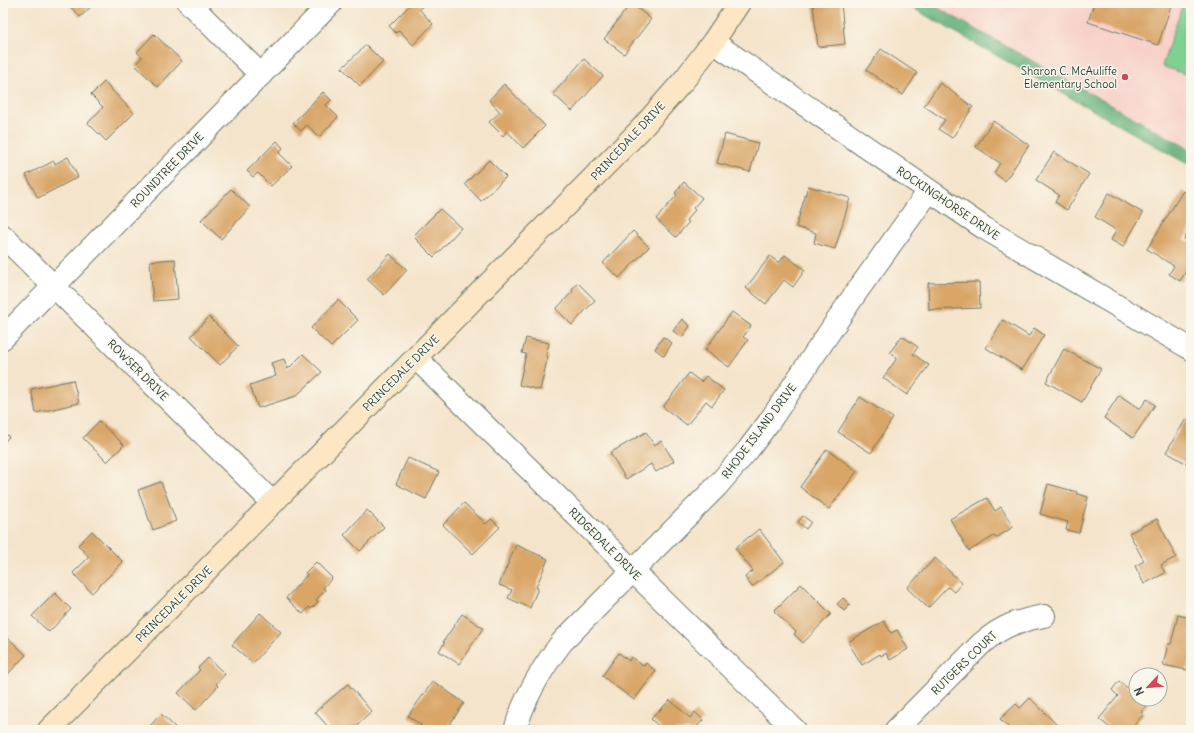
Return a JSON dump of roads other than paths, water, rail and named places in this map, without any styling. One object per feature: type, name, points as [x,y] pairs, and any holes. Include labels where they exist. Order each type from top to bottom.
[{"type":"street","points":[[189,3],[261,75]]},
{"type":"street","name":"ROUNDTREE DRIVE","points":[[3,338],[331,3]]},
{"type":"street","name":"PRINCEDALE DRIVE","points":[[49,730],[641,129],[684,80],[713,42],[739,3]]},
{"type":"street","name":"ROCKINGHORSE DRIVE","points":[[713,42],[984,228],[1191,350]]},
{"type":"street","name":"RHODE ISLAND DRIVE","points":[[515,730],[518,719],[533,685],[562,642],[717,486],[748,450],[769,422],[855,294],[929,191]]},
{"type":"street","name":"ROWSER DRIVE","points":[[3,236],[273,503]]},
{"type":"street","name":"RIDGEDALE DRIVE","points":[[416,358],[795,730]]},
{"type":"street","name":"RUTGERS COURT","points":[[896,730],[982,643],[994,633],[1015,622],[1044,616]]},
{"type":"place","name":"Sharon C. McAuliffe Elementary School","points":[[1125,77]]}]
